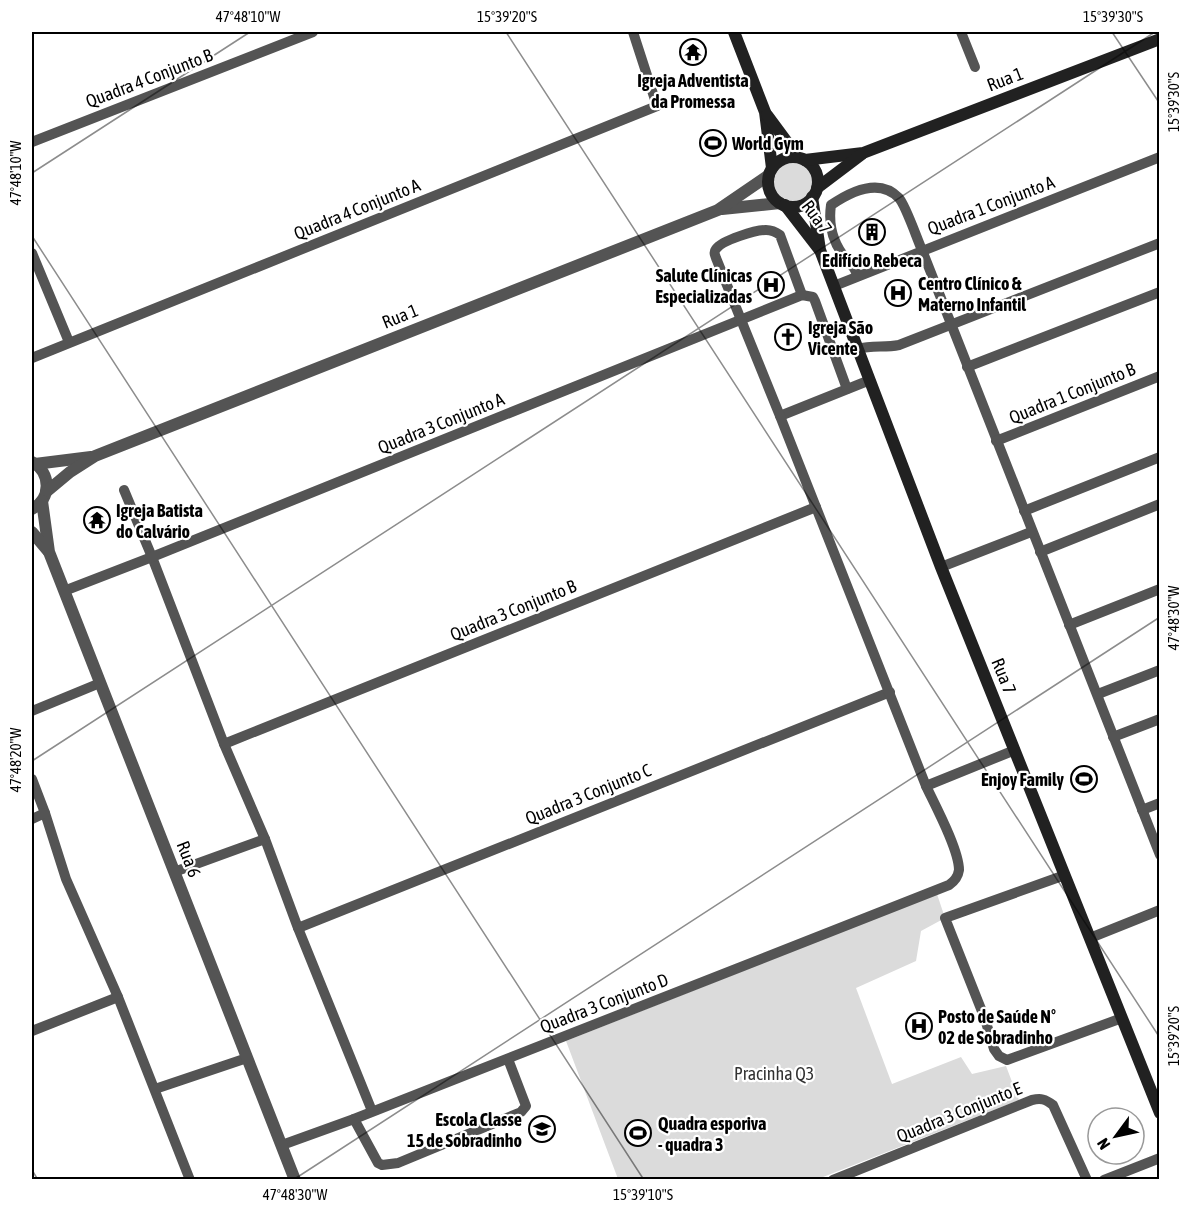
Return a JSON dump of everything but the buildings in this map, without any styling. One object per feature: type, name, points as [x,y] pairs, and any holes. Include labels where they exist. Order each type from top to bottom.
[{"type":"main road","points":[[734,32],[765,112],[771,171],[770,191],[783,204],[800,206],[814,193],[816,172],[801,159],[765,112]]},
{"type":"main road","name":"Rua 1","points":[[801,159],[863,153],[1160,39]]},
{"type":"main road","name":"Rua 1","points":[[814,193],[863,153]]},
{"type":"main road","points":[[771,171],[783,159],[801,159]]},
{"type":"main road","name":"Rua 7","points":[[814,193],[820,250],[941,567],[1158,1105]]},
{"type":"main road","name":"Rua 7","points":[[783,204],[820,250]]},
{"type":"street","name":"Quadra 4 Conjunto B","points":[[32,142],[313,32]]},
{"type":"street","name":"Quadra 4 Conjunto A","points":[[32,358],[657,106],[633,32]]},
{"type":"street","points":[[961,32],[975,67]]},
{"type":"street","name":"Quadra 1 Conjunto A","points":[[834,286],[1160,157]]},
{"type":"street","points":[[718,210],[771,171]]},
{"type":"street","points":[[857,276],[856,269],[837,247],[829,222],[831,205],[849,193],[872,187],[888,191],[900,199],[921,250],[1160,855]]},
{"type":"street","points":[[718,210],[783,204]]},
{"type":"street","name":"Rua 1","points":[[95,456],[718,210]]},
{"type":"street","points":[[847,390],[815,301],[813,297],[802,295],[780,235],[767,230],[751,232],[721,245],[714,253],[926,786],[1015,750]]},
{"type":"street","points":[[858,349],[868,346],[881,348],[899,345],[1160,243]]},
{"type":"street","points":[[32,253],[69,342]]},
{"type":"street","points":[[967,367],[1160,292]]},
{"type":"street","name":"Quadra 3 Conjunto A","points":[[64,591],[802,295]]},
{"type":"street","name":"Quadra 1 Conjunto B","points":[[996,441],[1160,376]]},
{"type":"street","points":[[780,416],[870,380]]},
{"type":"street","points":[[33,463],[95,456]]},
{"type":"street","points":[[40,501],[70,472],[95,456]]},
{"type":"street","points":[[1024,511],[1160,457]]},
{"type":"street","name":"Rua 6","points":[[33,463],[45,476],[40,501],[49,552],[295,1179]]},
{"type":"street","points":[[124,490],[372,1111]]},
{"type":"street","points":[[1040,552],[1160,504]]},
{"type":"street","name":"Quadra 3 Conjunto B","points":[[224,744],[816,507]]},
{"type":"street","name":"Rua 6","points":[[32,532],[49,552]]},
{"type":"street","points":[[941,567],[1031,532]]},
{"type":"street","points":[[1069,625],[1160,589]]},
{"type":"street","points":[[1098,694],[1160,670]]},
{"type":"street","points":[[32,711],[100,683]]},
{"type":"street","name":"Quadra 3 Conjunto C","points":[[298,928],[890,692]]},
{"type":"street","points":[[1113,737],[1160,719]]},
{"type":"street","points":[[32,779],[66,879],[118,997],[190,1179]]},
{"type":"street","name":"Quadra 3 Conjunto D","points":[[282,1145],[508,1059],[955,881],[959,872],[958,864],[950,839],[926,786]]},
{"type":"street","points":[[1142,810],[1160,803]]},
{"type":"street","points":[[32,819],[45,813]]},
{"type":"street","points":[[174,872],[265,839]]},
{"type":"street","points":[[1065,875],[945,918],[994,1049],[999,1056],[1007,1060],[1122,1018]]},
{"type":"street","points":[[1090,938],[1160,910]]},
{"type":"street","points":[[32,1031],[118,997]]},
{"type":"street","points":[[155,1089],[248,1058]]},
{"type":"street","points":[[354,1119],[378,1162],[382,1165],[398,1163],[521,1112],[526,1106],[508,1059]]},
{"type":"street","name":"Quadra 3 Conjunto E","points":[[833,1179],[1041,1098],[1053,1105],[1087,1179]]},
{"type":"street","points":[[1104,1179],[1160,1158]]},
{"type":"green space","points":[[793,162],[801,163],[807,168],[812,174],[812,190],[807,196],[801,201],[793,202],[785,201],[779,196],[774,190],[773,182],[774,174],[779,168],[785,163]]},
{"type":"green space","name":"Pracinha Q3","points":[[937,894],[945,918],[921,931],[916,961],[856,988],[892,1084],[961,1057],[972,1074],[1006,1066],[1019,1100],[818,1179],[618,1179],[566,1041]]},
{"type":"place","name":"Igreja Adventista da Promessa","points":[[693,52]]},
{"type":"place","name":"World Gym","points":[[713,143]]},
{"type":"place","name":"Edifício Rebeca","points":[[872,232]]},
{"type":"place","name":"Salute Clínicas Especializadas","points":[[771,285]]},
{"type":"place","name":"Centro Clínico & Materno Infantil","points":[[898,293]]},
{"type":"place","name":"Igreja São Vicente","points":[[788,337]]},
{"type":"place","name":"Igreja Batista do Calvário","points":[[97,520]]},
{"type":"place","name":"Enjoy Family","points":[[1084,779]]},
{"type":"place","name":"Posto de Saúde N° 02 de Sobradinho","points":[[919,1026]]},
{"type":"place","name":"Escola Classe 15 de Sobradinho","points":[[542,1129]]},
{"type":"place","name":"Quadra esporiva - quadra 3","points":[[638,1133]]}]
